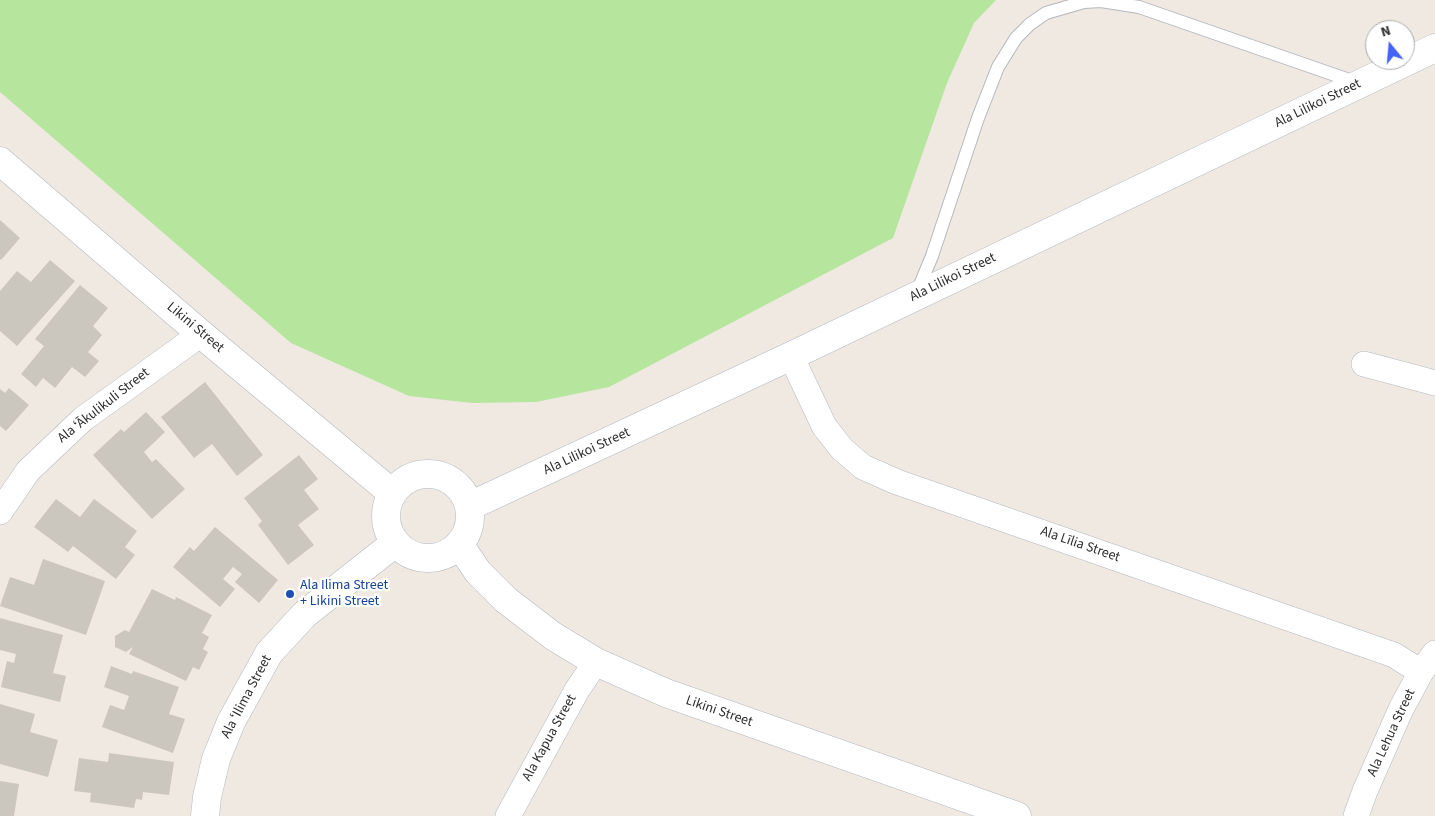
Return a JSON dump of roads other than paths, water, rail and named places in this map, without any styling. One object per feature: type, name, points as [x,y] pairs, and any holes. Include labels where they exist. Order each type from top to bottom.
[{"type":"street","name":"Ala Lilikoi Street","points":[[470,506],[791,356],[1435,48]]},
{"type":"street","name":"Likini Street","points":[[0,160],[201,334],[392,493]]},
{"type":"street","name":"Ala ʻĀkulikuli Street","points":[[0,512],[28,472],[83,419],[201,334]]},
{"type":"street","name":"Ala Līlia Street","points":[[791,356],[824,426],[842,449],[864,467],[897,482],[1394,655],[1428,663]]},
{"type":"street","points":[[1364,364],[1435,383]]},
{"type":"street","points":[[428,473],[442,476],[455,482],[464,493],[470,506],[470,520],[467,533],[459,544],[448,553],[434,557],[420,557],[406,552],[395,543],[385,518],[387,505],[392,493],[402,482],[414,475],[428,473]]},
{"type":"street","name":"Ala ʻIlima Street","points":[[205,816],[207,797],[216,759],[231,722],[269,653],[305,614],[395,543]]},
{"type":"street","name":"Likini Street","points":[[459,544],[478,572],[506,600],[553,636],[596,662],[666,693],[1017,816]]},
{"type":"street","name":"Ala Kapua Street","points":[[508,816],[577,690],[596,662]]},
{"type":"street","name":"Ala Lehua Street","points":[[1356,816],[1401,709],[1428,663]]},
{"type":"lane","points":[[915,296],[930,261],[978,118],[998,67],[1016,38],[1030,24],[1046,13],[1084,2],[1101,1],[1139,6],[1360,84]]},
{"type":"place","name":"Ala Ilima Street + Likini Street","points":[[290,594]]}]
